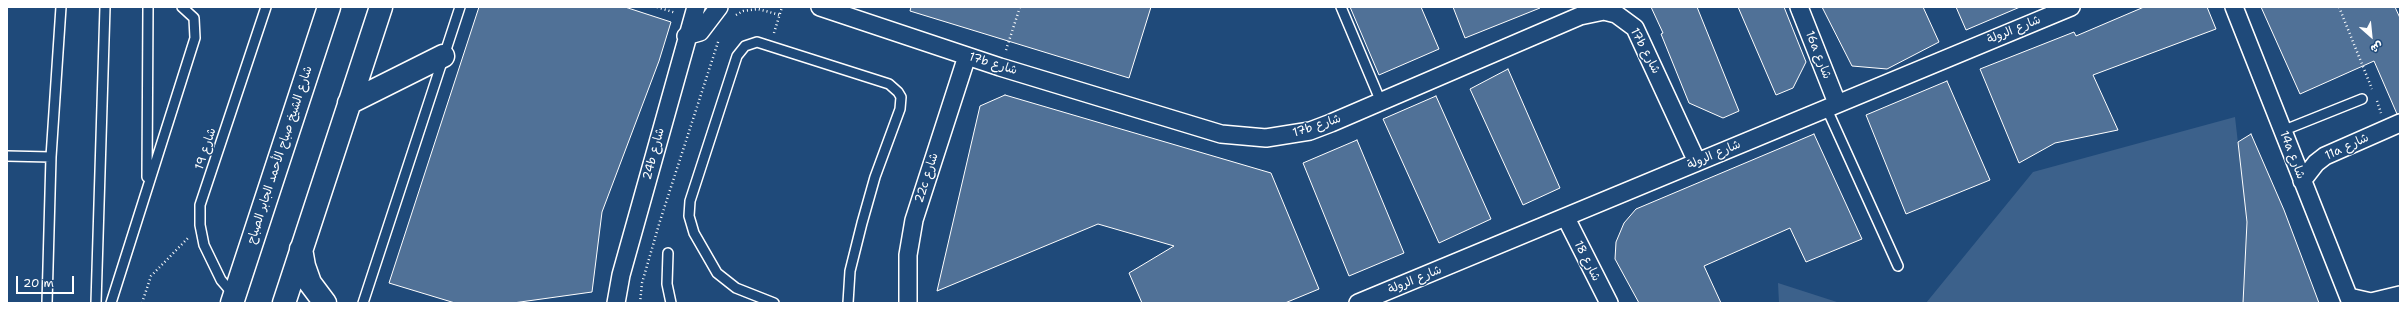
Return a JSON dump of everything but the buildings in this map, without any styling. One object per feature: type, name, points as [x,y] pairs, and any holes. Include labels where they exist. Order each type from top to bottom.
[{"type":"main road","name":"شارع الشيخ صباح الأحمد الجابر الصباح","points":[[233,299],[329,7]]},
{"type":"main road","points":[[284,303],[349,103],[376,13]]},
{"type":"main road","points":[[349,103],[443,56]]},
{"type":"main road","points":[[301,249],[304,266],[310,283],[325,303]]},
{"type":"street","name":"24b شارع","points":[[616,303],[621,275],[686,36],[696,7]]},
{"type":"street","name":"17b شارع","points":[[820,7],[843,11],[1000,67],[1221,134],[1243,138],[1266,138],[1310,131],[1580,16],[1604,11],[1616,14],[1635,28],[1697,162]]},
{"type":"street","name":"16a شارع","points":[[1799,7],[1832,105]]},
{"type":"street","name":"شارع الرولة","points":[[1358,303],[1566,218],[1832,105],[2071,7]]},
{"type":"street","name":"14a شارع","points":[[2234,7],[2350,300]]},
{"type":"street","points":[[686,36],[691,36],[700,32],[725,12]]},
{"type":"street","name":"22c شارع","points":[[908,303],[908,255],[914,220],[966,56]]},
{"type":"street","name":"11a شارع","points":[[2302,181],[2316,163],[2325,156],[2394,126]]},
{"type":"street","name":"شارع 18","points":[[1566,218],[1609,303]]},
{"type":"street","points":[[2350,300],[2371,302],[2400,295]]},
{"type":"lane","points":[[46,303],[51,157],[61,7]]},
{"type":"lane","points":[[96,303],[105,7]]},
{"type":"lane","points":[[147,186],[148,7]]},
{"type":"lane","points":[[111,303],[196,31],[194,18],[182,7]]},
{"type":"lane","name":"شارع 19","points":[[233,299],[211,263],[204,245],[200,225],[200,205],[266,7]]},
{"type":"lane","points":[[363,303],[460,7]]},
{"type":"lane","points":[[1341,7],[1381,102]]},
{"type":"lane","points":[[774,303],[736,288],[717,273],[694,232],[689,208],[740,50],[750,43],[771,46],[890,84],[901,97],[900,108],[875,177],[862,223],[850,271],[848,303]]},
{"type":"lane","points":[[2282,131],[2362,98]]},
{"type":"lane","points":[[1832,105],[1898,266]]},
{"type":"lane","points":[[7,156],[51,157]]},
{"type":"lane","points":[[668,253],[667,284],[671,303]]},
{"type":"path","points":[[771,46],[782,7]]},
{"type":"path","points":[[1000,67],[1020,7]]},
{"type":"path","points":[[2339,7],[2373,92]]},
{"type":"path","points":[[725,12],[758,9],[780,14]]},
{"type":"path","points":[[640,303],[642,283],[660,221],[722,32]]},
{"type":"path","points":[[2376,100],[2394,126]]},
{"type":"path","points":[[142,303],[151,276],[200,225]]},
{"type":"shaded area","points":[[2235,117],[2247,222],[2243,303],[1926,303],[2033,172]]},
{"type":"shaded area","points":[[1778,283],[1840,303],[1779,303]]}]
